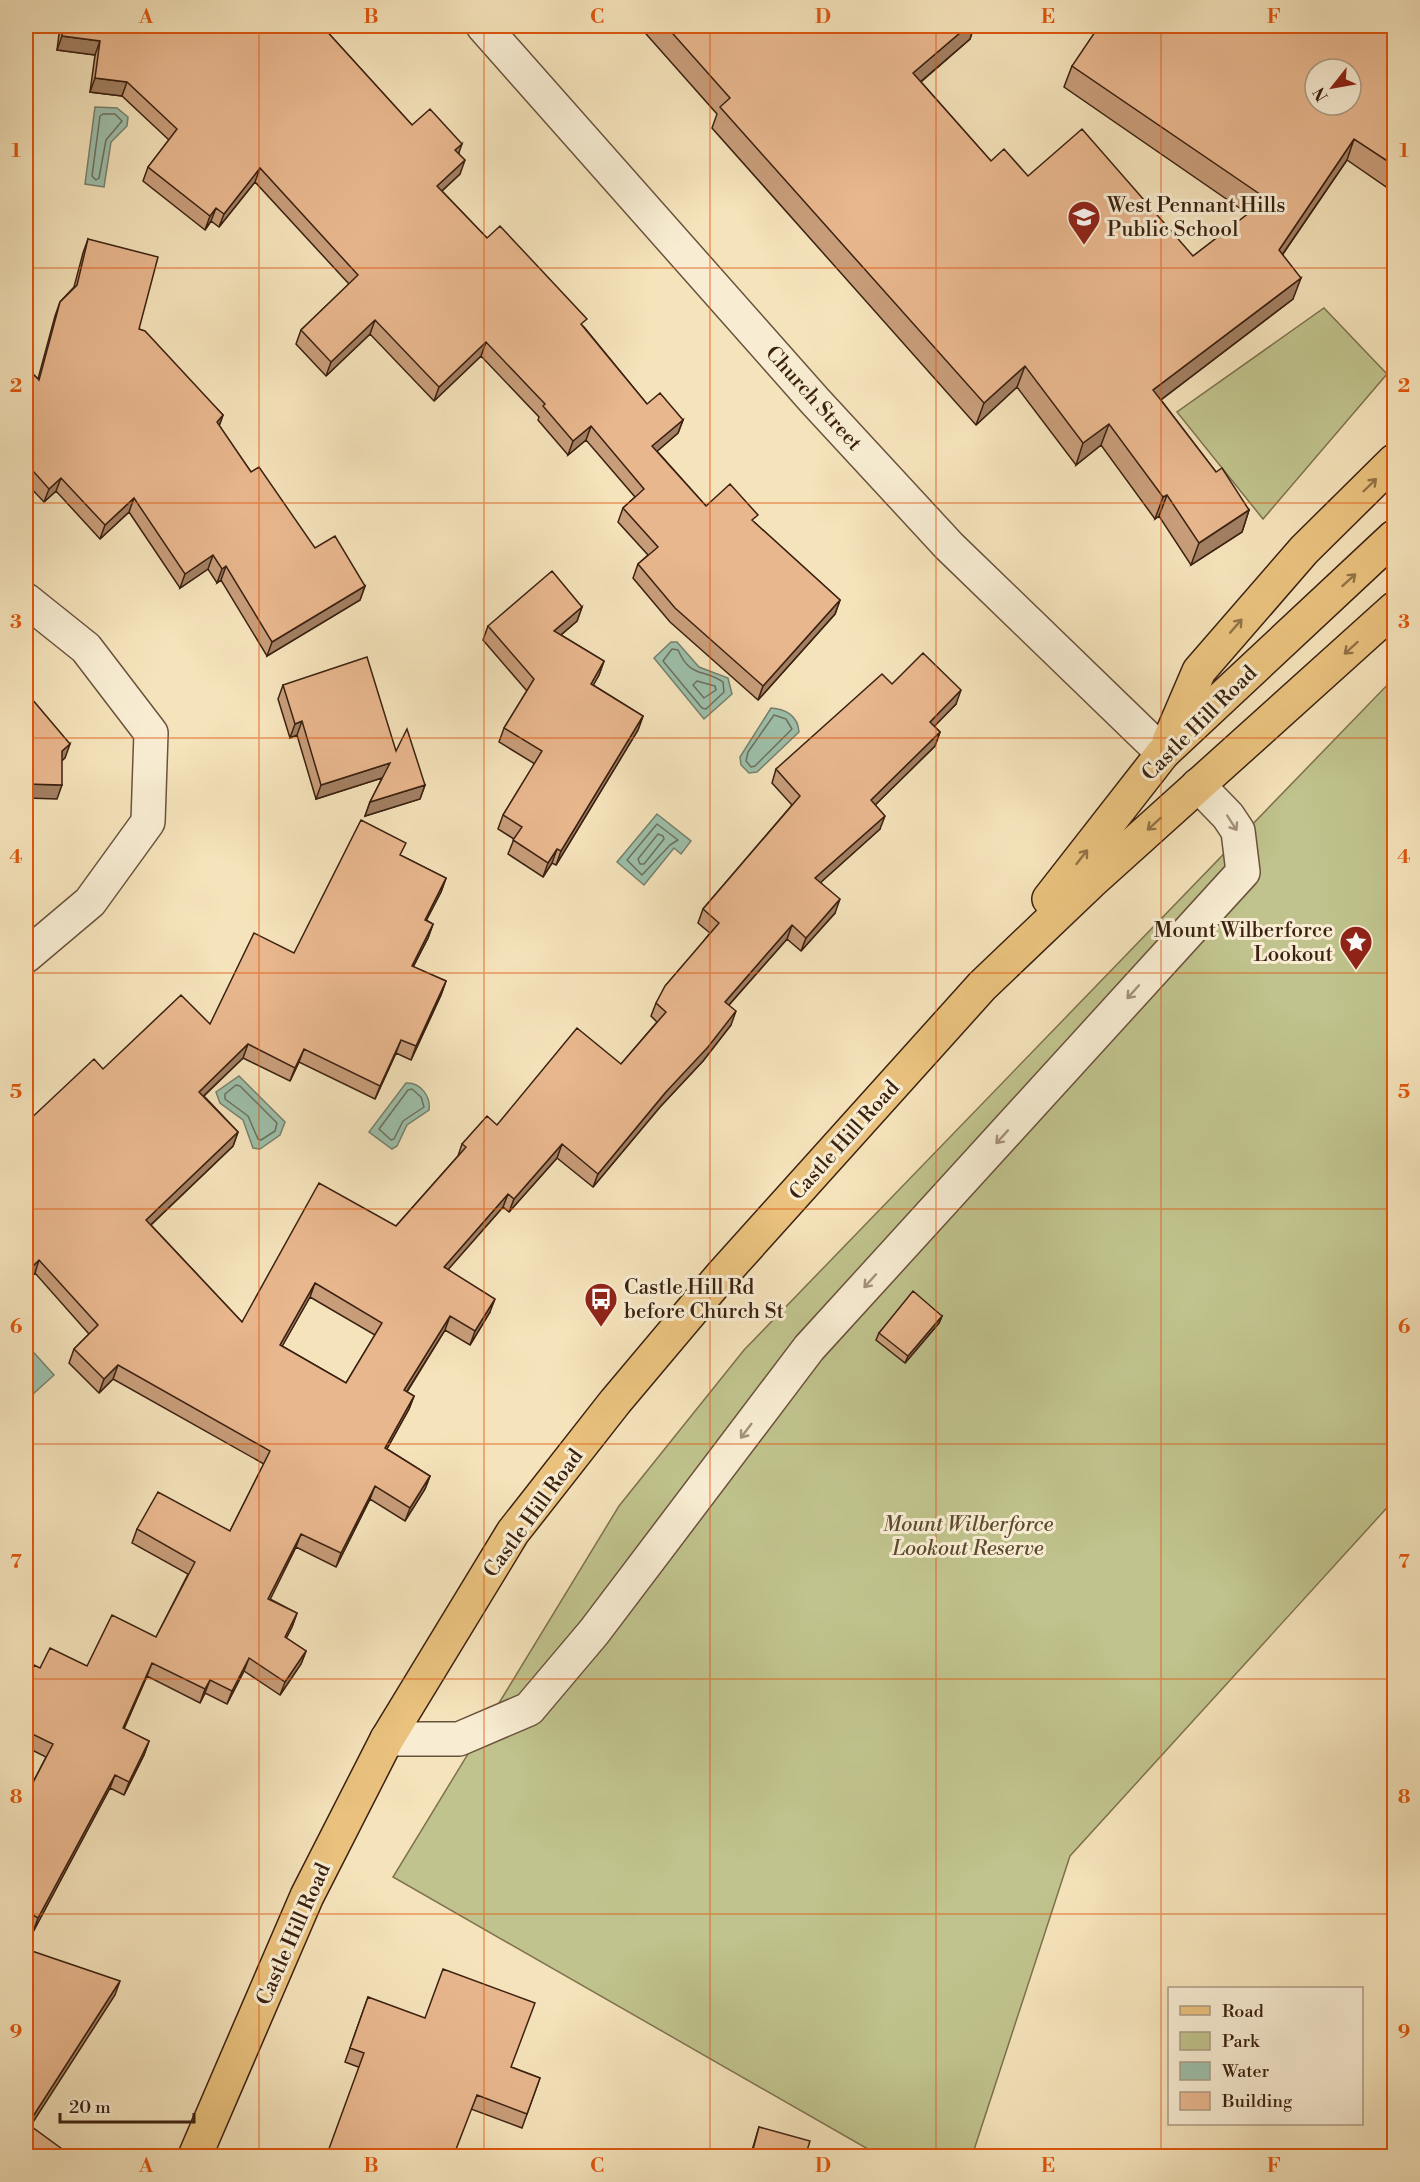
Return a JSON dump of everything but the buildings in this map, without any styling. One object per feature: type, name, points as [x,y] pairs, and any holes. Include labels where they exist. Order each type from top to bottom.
[{"type":"main road","points":[[1198,785],[1163,753],[1199,671],[1304,550],[1395,461]]},
{"type":"main road","name":"Castle Hill Road","points":[[195,2157],[307,1896],[387,1739],[513,1532],[615,1402],[721,1276],[982,986],[1163,753],[1395,537]]},
{"type":"main road","name":"Castle Hill Road","points":[[982,986],[1198,785],[1395,609]]},
{"type":"street","name":"Church Street","points":[[483,26],[815,401],[949,546],[1163,753]]},
{"type":"street","points":[[26,600],[86,648],[151,733],[148,822],[90,902],[26,956]]},
{"type":"street","points":[[387,1739],[459,1739],[529,1709],[594,1632],[809,1348],[1243,872],[1238,831],[1228,816],[1198,785]]},
{"type":"green space","points":[[1324,308],[1387,374],[1263,519],[1177,412]]},
{"type":"green space","name":"Mount Wilberforce Lookout Reserve","points":[[1394,678],[1394,1500],[1070,1856],[972,2156],[880,2156],[393,1877],[619,1506],[744,1350]]},
{"type":"water","points":[[95,107],[117,108],[128,117],[127,126],[111,142],[104,187],[85,184]]},
{"type":"water","points":[[671,642],[677,642],[699,667],[728,678],[732,694],[704,719],[654,658]]},
{"type":"water","points":[[771,708],[790,714],[799,732],[757,772],[749,773],[741,765],[740,757]]},
{"type":"water","points":[[657,814],[691,841],[681,854],[674,848],[644,885],[617,862]]},
{"type":"water","points":[[239,1076],[285,1122],[280,1135],[260,1149],[253,1148],[243,1120],[220,1103],[216,1092]]},
{"type":"water","points":[[406,1083],[416,1085],[424,1091],[429,1110],[407,1125],[397,1146],[392,1149],[369,1132]]},
{"type":"water","points":[[26,1344],[54,1375],[32,1395],[26,1387]]},
{"type":"place","name":"West Pennant Hills Public School","points":[[1084,246]]},
{"type":"place","name":"Mount Wilberforce Lookout","points":[[1356,971]]},
{"type":"place","name":"Castle Hill Rd before Church St","points":[[601,1328]]}]
